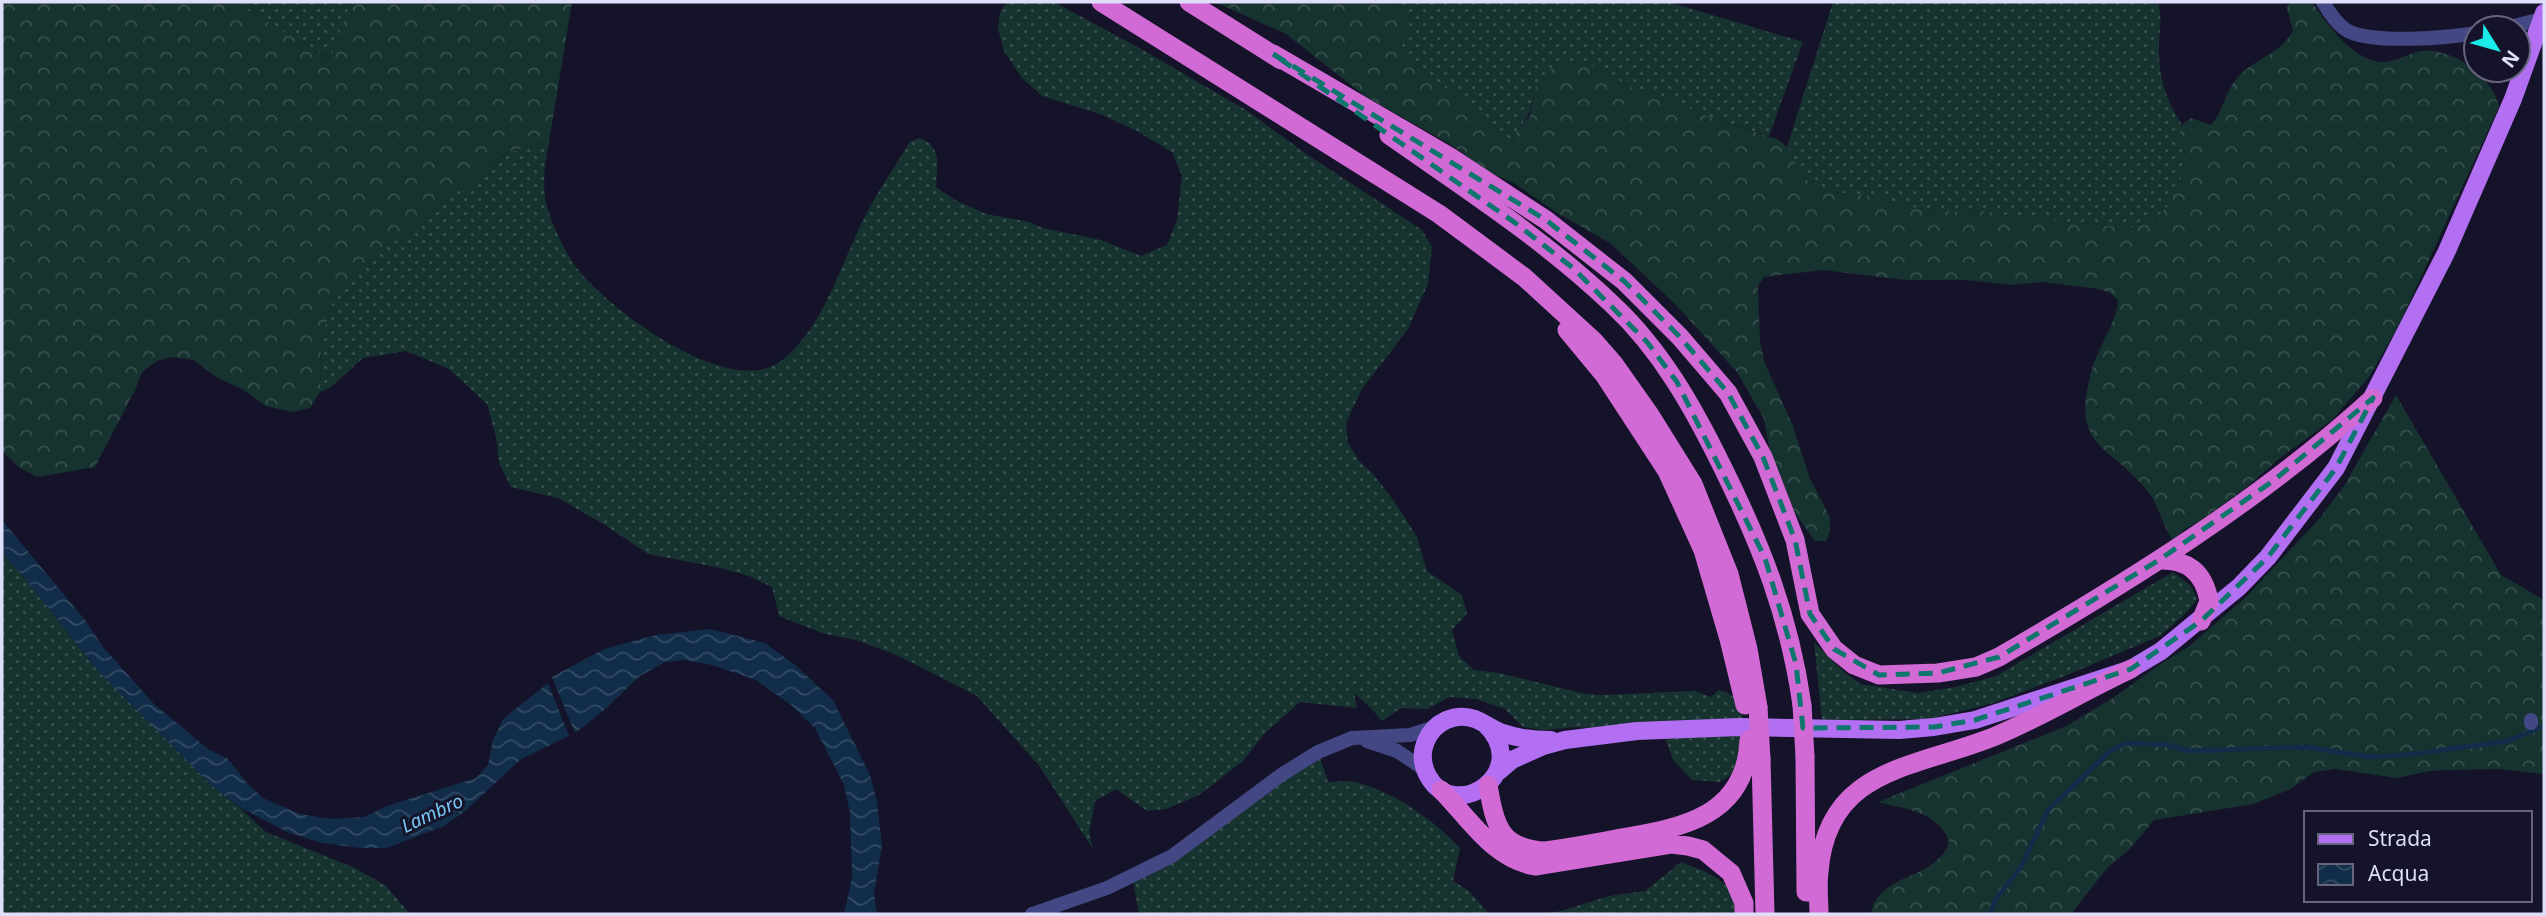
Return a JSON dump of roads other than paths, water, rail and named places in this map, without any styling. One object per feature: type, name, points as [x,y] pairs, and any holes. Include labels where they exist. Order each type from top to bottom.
[{"type":"highway","points":[[1101,2],[1439,214],[1524,277],[1570,318],[1614,364],[1693,484],[1729,574],[1748,649],[1751,706],[1748,761],[1732,791],[1705,816],[1672,830],[1546,851],[1527,850],[1514,845],[1496,825],[1493,778]]},
{"type":"highway","points":[[1189,2],[1272,54],[1450,157],[1546,220],[1624,281],[1680,337],[1728,393],[1763,457],[1795,540],[1810,614],[1834,649],[1854,665],[1879,675],[1938,673],[1976,667],[2017,646],[2159,560],[2273,481],[2324,442],[2373,398]]},
{"type":"highway","points":[[1272,54],[1514,222],[1581,276],[1615,306],[1678,382],[1711,443],[1765,558],[1796,664],[1805,756],[1806,914]]},
{"type":"highway","points":[[2159,560],[2174,559],[2185,564],[2201,579],[2207,589],[2209,601],[2201,621]]},
{"type":"highway","points":[[1819,914],[1819,872],[1823,843],[1834,815],[1852,794],[1877,777],[1998,735],[2131,669]]},
{"type":"highway","points":[[1751,706],[1761,760],[1765,914]]},
{"type":"highway","points":[[1441,790],[1495,848],[1522,864],[1535,866],[1671,844],[1703,850],[1731,873],[1744,903],[1744,914]]},
{"type":"main road","points":[[2532,41],[2543,16]]},
{"type":"main road","points":[[1565,740],[1525,753],[1478,792],[1466,795],[1453,795],[1441,790],[1430,781],[1424,769],[1423,747],[1435,727],[1454,718],[1465,717],[1523,739],[1565,740],[1637,731],[1739,727],[1899,730],[1934,727],[1975,720],[2131,669],[2161,651],[2201,621],[2268,557],[2336,468],[2446,253],[2514,84]]},
{"type":"main road","points":[[1485,724],[1492,732],[1500,751],[1493,778]]},
{"type":"street","points":[[2323,2],[2332,16],[2348,31],[2379,38],[2462,35]]},
{"type":"street","points":[[1032,914],[1107,888],[1172,856],[1281,775],[1318,752],[1352,738],[1410,735],[1435,727]]},
{"type":"street","points":[[1352,738],[1381,744],[1424,769]]},
{"type":"water","name":"Lambro","points":[[2,520],[85,620],[103,647],[154,704],[208,749],[228,759],[263,798],[300,814],[332,819],[364,817],[387,806],[476,778],[488,765],[493,740],[503,719],[548,683],[569,736],[521,759],[464,812],[444,826],[387,848],[322,843],[287,832],[239,807],[213,787],[98,671],[2,553]]},
{"type":"water","points":[[710,629],[765,643],[794,664],[833,700],[870,775],[877,801],[882,846],[874,894],[877,914],[844,914],[852,877],[850,813],[844,785],[815,728],[791,705],[756,680],[712,665],[684,660],[665,662],[640,676],[575,733],[552,677],[604,649],[656,635]]},
{"type":"waterway","points":[[1990,914],[1995,900],[2021,867],[2048,810],[2110,751],[2126,743],[2168,745],[2188,751],[2306,747],[2371,757],[2507,741],[2544,726]]}]
